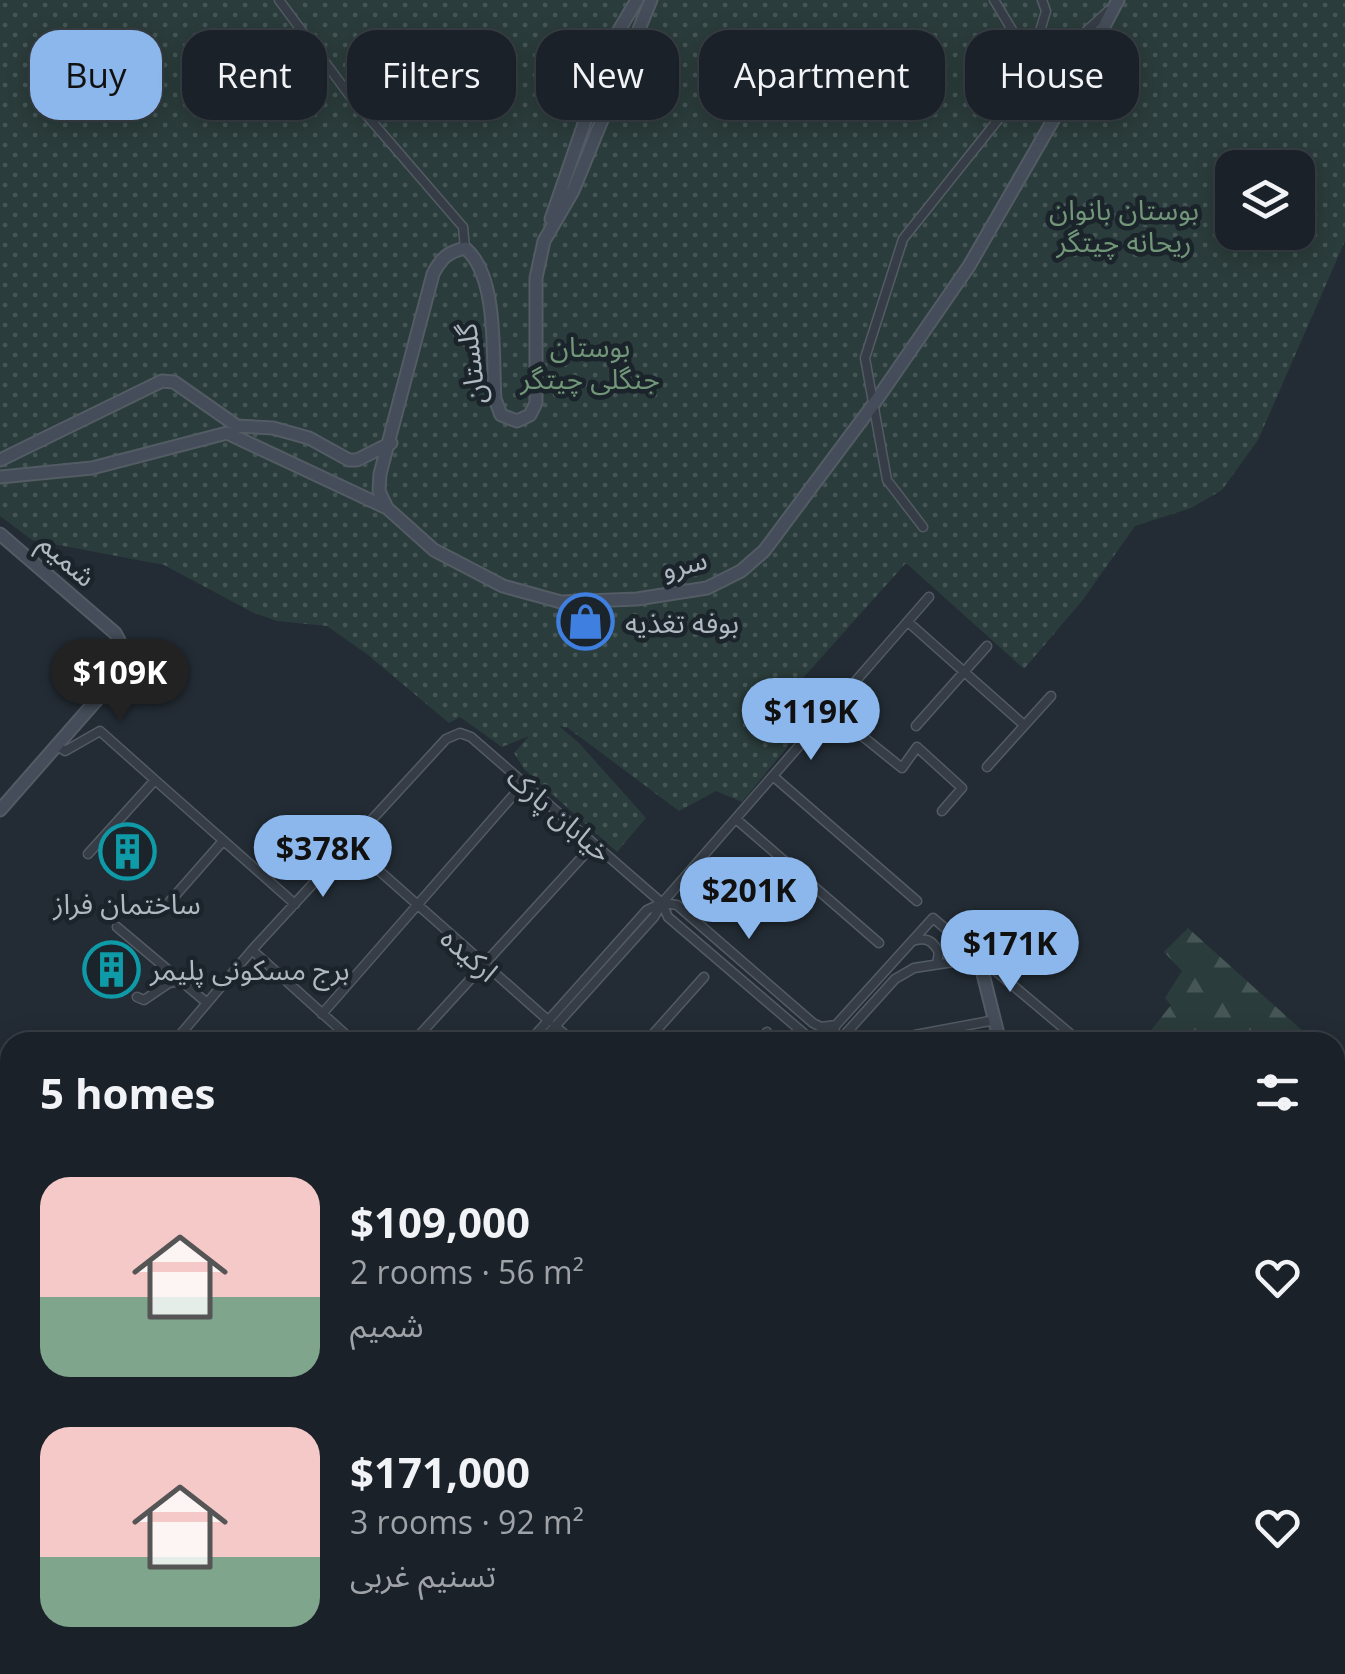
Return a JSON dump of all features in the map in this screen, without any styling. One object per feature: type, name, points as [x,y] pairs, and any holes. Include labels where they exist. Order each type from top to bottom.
[{"type":"street","points":[[279,0],[350,96],[463,227],[465,248]]},
{"type":"street","points":[[544,241],[613,40],[637,0]]},
{"type":"street","name":"گلستان","points":[[387,508],[380,490],[380,474],[434,274],[440,260],[451,251],[465,248],[481,266],[487,287],[500,415],[517,421],[530,415],[536,403],[536,278],[544,241],[574,192],[651,0]]},
{"type":"street","points":[[994,0],[1012,30]]},
{"type":"street","points":[[1041,30],[1046,10],[1042,0]]},
{"type":"street","points":[[1088,30],[1118,2]]},
{"type":"street","name":"سرو","points":[[1103,30],[1118,2]]},
{"type":"street","points":[[923,528],[886,480],[866,358],[903,239],[998,120]]},
{"type":"street","name":"سرو","points":[[0,477],[92,468],[227,433],[387,508],[434,550],[503,586],[561,602],[637,600],[707,588],[741,571],[764,551],[873,405],[969,266],[1053,120]]},
{"type":"street","points":[[0,460],[162,381],[174,382],[237,426],[273,428],[309,438],[349,460],[357,460],[391,443]]},
{"type":"street","name":"شمیم","points":[[0,534],[115,632],[124,648],[124,660],[116,678],[0,810]]},
{"type":"street","points":[[542,1032],[654,916],[662,902],[930,597]]},
{"type":"street","points":[[908,622],[1024,725]]},
{"type":"street","points":[[916,726],[987,646]]},
{"type":"street","points":[[987,768],[1050,696]]},
{"type":"street","points":[[823,720],[846,723],[902,768],[918,747],[962,788],[942,810]]},
{"type":"street","points":[[56,745],[65,750],[100,731],[295,904]]},
{"type":"street","name":"خیابان پارک","points":[[349,844],[446,739],[454,734],[470,737],[662,902],[668,916],[802,1032]]},
{"type":"street","points":[[774,777],[917,901]]},
{"type":"street","points":[[88,854],[155,780]]},
{"type":"street","points":[[322,1014],[524,783]]},
{"type":"street","points":[[736,819],[879,943]]},
{"type":"street","points":[[165,907],[223,840]]},
{"type":"street","points":[[182,1032],[349,844]]},
{"type":"street","name":"ارکیده","points":[[349,844],[562,1032]]},
{"type":"street","points":[[422,1032],[594,844]]},
{"type":"street","name":"خیابان پارک","points":[[662,902],[677,904],[814,1023],[821,1027],[836,1025]]},
{"type":"street","points":[[833,1032],[933,918],[1068,1032]]},
{"type":"street","points":[[117,928],[206,1002]]},
{"type":"street","points":[[913,941],[923,938],[933,942],[939,952],[936,964]]},
{"type":"street","points":[[252,950],[343,1032]]},
{"type":"street","points":[[847,1032],[895,979],[914,968],[979,958]]},
{"type":"street","points":[[979,958],[998,1032]]},
{"type":"street","points":[[655,1032],[704,978]]},
{"type":"street","points":[[137,997],[144,1000],[169,983],[180,981]]},
{"type":"street","points":[[931,1032],[996,1020]]},
{"type":"street","points":[[547,1032],[552,1024]]},
{"type":"green space","name":"بوستان جنگلی چیتگر","points":[[0,0],[1345,0],[1345,241],[1258,440],[1222,490],[1191,508],[1135,526],[1082,601],[1024,669],[906,563],[802,679],[825,701],[742,802],[716,791],[679,811],[568,728],[559,726],[646,818],[617,852],[524,769],[514,753],[529,736],[502,747],[460,717],[449,723],[327,626],[277,621],[252,612],[164,565],[32,540],[0,516]]},
{"type":"green space","points":[[1188,928],[1304,1032],[1150,1032],[1171,1005],[1165,998],[1182,971],[1164,952]]},
{"type":"place","name":"بوفه تغذیه","points":[[586,622]]},
{"type":"place","name":"ساختمان فراز","points":[[127,852]]},
{"type":"place","name":"برج مسکونی پلیمر","points":[[111,969]]},
{"type":"park label","name":"بوستان بانوان ریحانه چیتگر","points":[[1124,225]]}]
